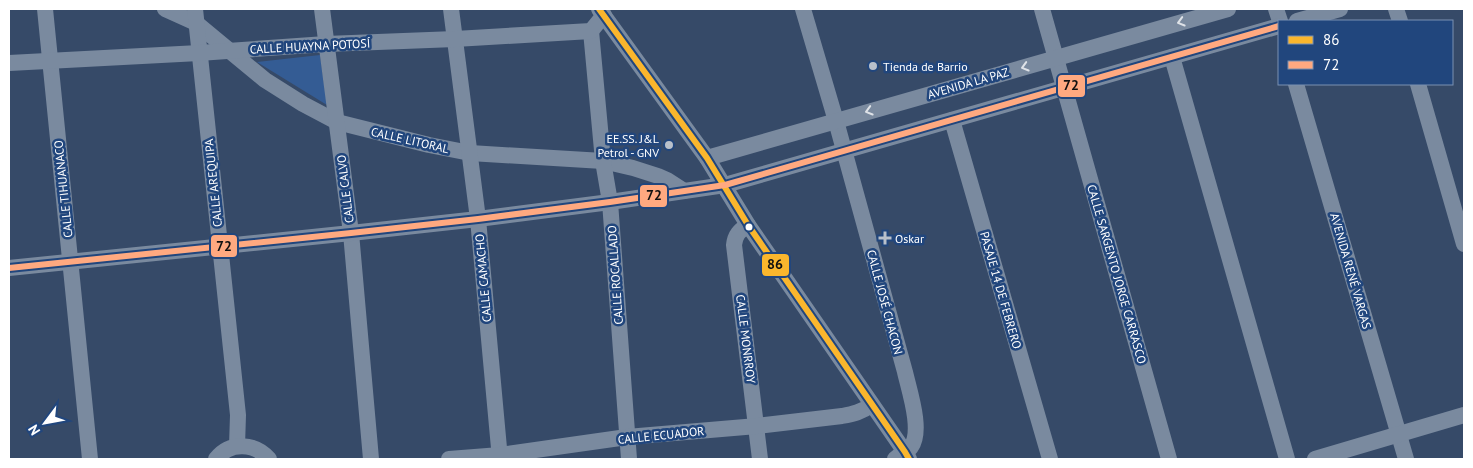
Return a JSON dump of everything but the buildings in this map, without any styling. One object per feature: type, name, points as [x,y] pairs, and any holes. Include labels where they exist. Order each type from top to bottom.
[{"type":"street","name":"CALLE TIHUANACO","points":[[45,9],[90,459]]},
{"type":"street","name":"CALLE LITORAL","points":[[164,9],[195,16],[265,80],[303,104],[337,122],[429,145],[470,153],[603,161],[658,176],[684,191]]},
{"type":"street","name":"CALLE CALVO","points":[[322,9],[351,233],[371,459]]},
{"type":"street","name":"CALLE CAMACHO","points":[[451,9],[478,218],[500,457]]},
{"type":"street","points":[[803,9],[836,121]]},
{"type":"street","points":[[1042,9],[1057,58]]},
{"type":"street","name":"AVENIDA LA PAZ","points":[[707,158],[1228,9]]},
{"type":"street","points":[[1301,20],[1340,9]]},
{"type":"street","points":[[592,31],[602,12],[707,158],[748,225],[872,405],[903,457]]},
{"type":"street","name":"CALLE AREQUIPA","points":[[195,16],[238,415],[237,446]]},
{"type":"street","points":[[9,268],[351,233],[610,202],[725,185],[1278,26]]},
{"type":"street","name":"CALLE HUAYNA POTOSÍ","points":[[9,63],[326,44],[455,40],[592,31]]},
{"type":"street","name":"CALLE ROCALLADO","points":[[592,31],[603,161],[610,202],[629,459]]},
{"type":"street","points":[[1172,57],[1288,459]]},
{"type":"street","name":"CALLE SARGENTO JORGE CARRASCO","points":[[1057,58],[1169,459]]},
{"type":"street","name":"AVENIDA RENÉ VARGAS","points":[[1296,85],[1406,459]]},
{"type":"street","points":[[1418,85],[1464,244]]},
{"type":"street","name":"PASAJE 14 DE FEBRERO","points":[[952,120],[1050,459]]},
{"type":"street","name":"CALLE JOSÉ CHACON","points":[[836,121],[905,372],[914,412],[916,429],[914,439],[903,457]]},
{"type":"street","name":"CALLE MONRROY","points":[[748,225],[738,233],[734,246],[760,459]]},
{"type":"street","name":"CALLE ECUADOR","points":[[449,459],[500,457],[627,438],[757,426],[855,414],[872,405]]},
{"type":"street","points":[[1315,459],[1464,415]]},
{"type":"street","points":[[216,459],[224,451],[237,446],[258,449],[269,459]]},
{"type":"shaded area","points":[[320,55],[327,105],[257,62]]},
{"type":"transit line","name":"86","points":[[599,9],[707,158],[748,225],[909,459]]},
{"type":"transit line","name":"72","points":[[9,268],[478,219],[725,185],[1278,26]]},
{"type":"place","name":"Tienda de Barrio","points":[[873,66]]},
{"type":"place","name":"EE.SS. J&L Petrol - GNV","points":[[669,145]]},
{"type":"place","name":"Oskar","points":[[885,238]]}]
